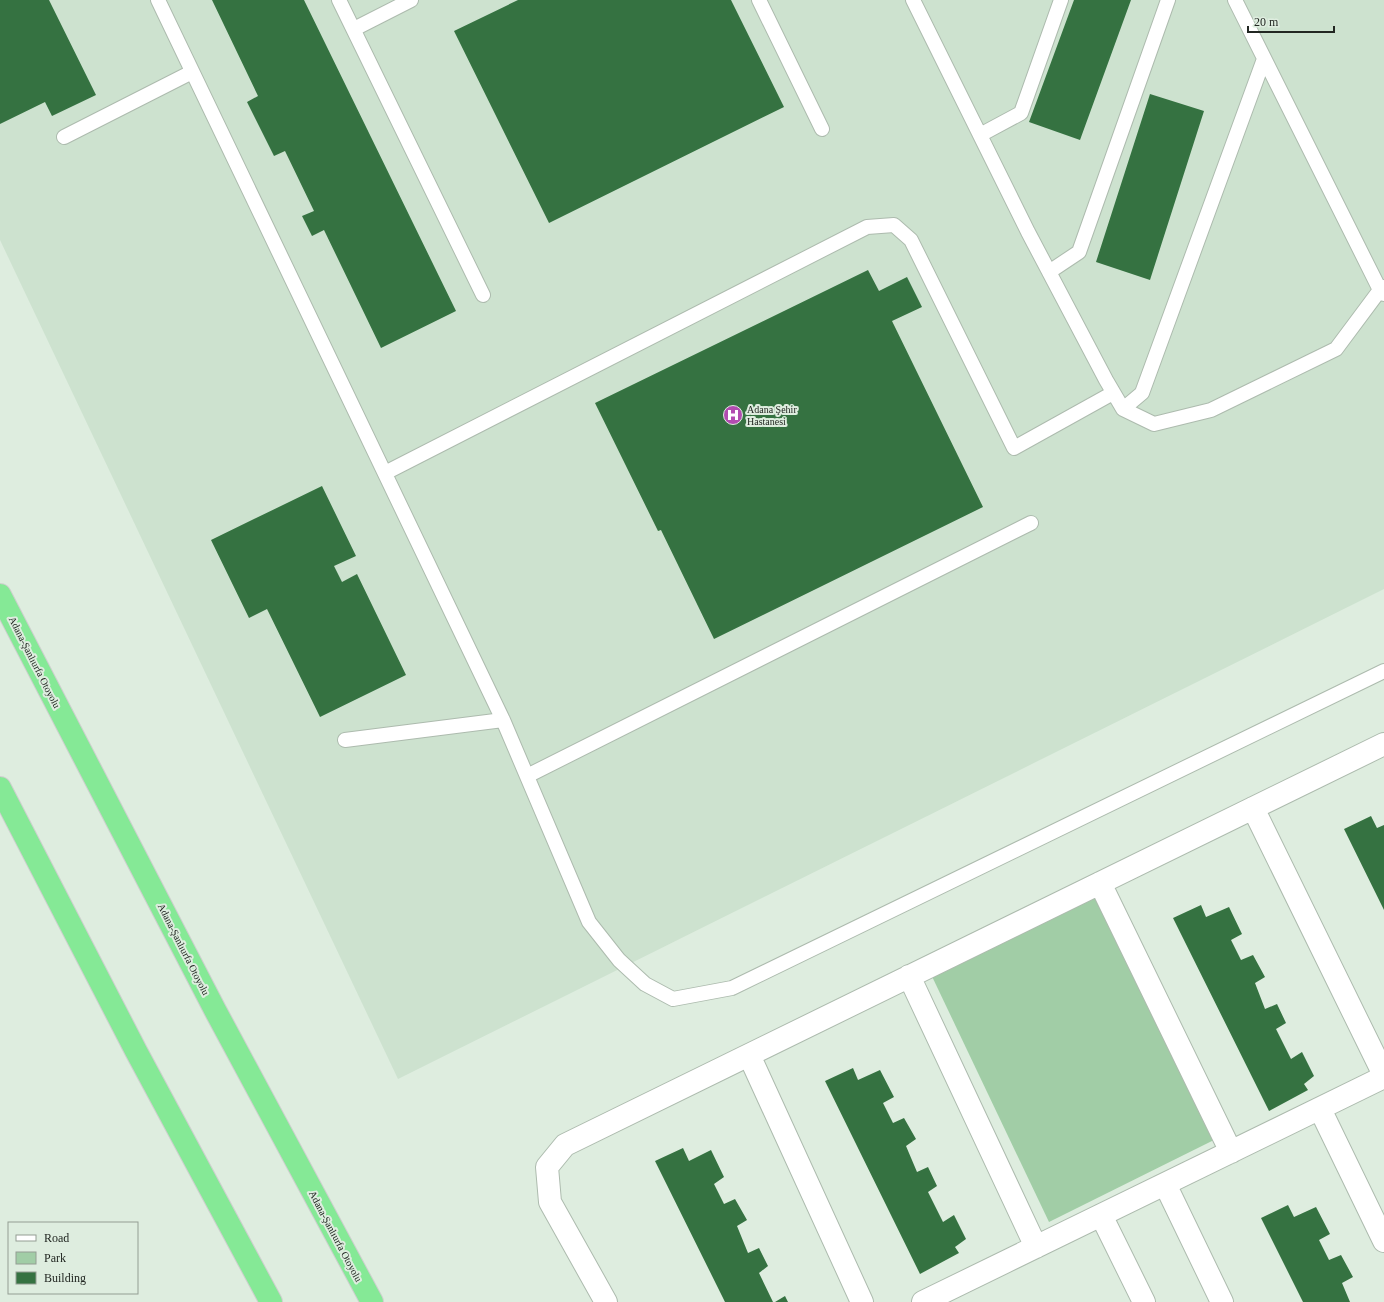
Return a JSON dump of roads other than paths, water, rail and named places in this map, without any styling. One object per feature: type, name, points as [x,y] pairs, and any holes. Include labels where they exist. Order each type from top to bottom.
[{"type":"highway","name":"Adana-Şanlıurfa Otoyolu","points":[[0,595],[215,1010],[372,1302]]},
{"type":"highway","points":[[0,788],[136,1051],[271,1302]]},
{"type":"street","points":[[606,1302],[550,1202],[547,1167],[565,1145],[1384,744]]},
{"type":"street","points":[[927,1301],[1384,1076],[1253,808]]},
{"type":"street","points":[[1100,883],[1231,1152]]},
{"type":"street","points":[[909,976],[1036,1247]]},
{"type":"street","points":[[749,1055],[862,1302]]},
{"type":"street","points":[[1320,1108],[1384,1241]]},
{"type":"street","points":[[1165,1184],[1222,1302]]},
{"type":"street","points":[[1101,1215],[1144,1302]]},
{"type":"lane","points":[[158,0],[503,720],[589,922],[619,960],[645,984],[673,999],[732,988],[1384,671]]},
{"type":"lane","points":[[339,0],[484,295]]},
{"type":"lane","points":[[354,29],[411,0]]},
{"type":"lane","points":[[759,0],[822,129]]},
{"type":"lane","points":[[914,0],[1049,272],[1113,393],[1123,409],[1154,424],[1211,410],[1336,349],[1383,290],[1235,0]]},
{"type":"lane","points":[[980,134],[1021,113],[1061,0]]},
{"type":"lane","points":[[1049,272],[1079,252],[1168,0]]},
{"type":"lane","points":[[1123,409],[1142,393],[1264,59]]},
{"type":"lane","points":[[64,137],[192,72]]},
{"type":"lane","points":[[384,473],[867,227],[894,225],[911,240],[1014,448],[1113,393]]},
{"type":"lane","points":[[527,776],[1031,523]]},
{"type":"lane","points":[[345,740],[503,720]]},
{"type":"place","name":"Adana Şehir Hastanesi","points":[[733,415]]}]
